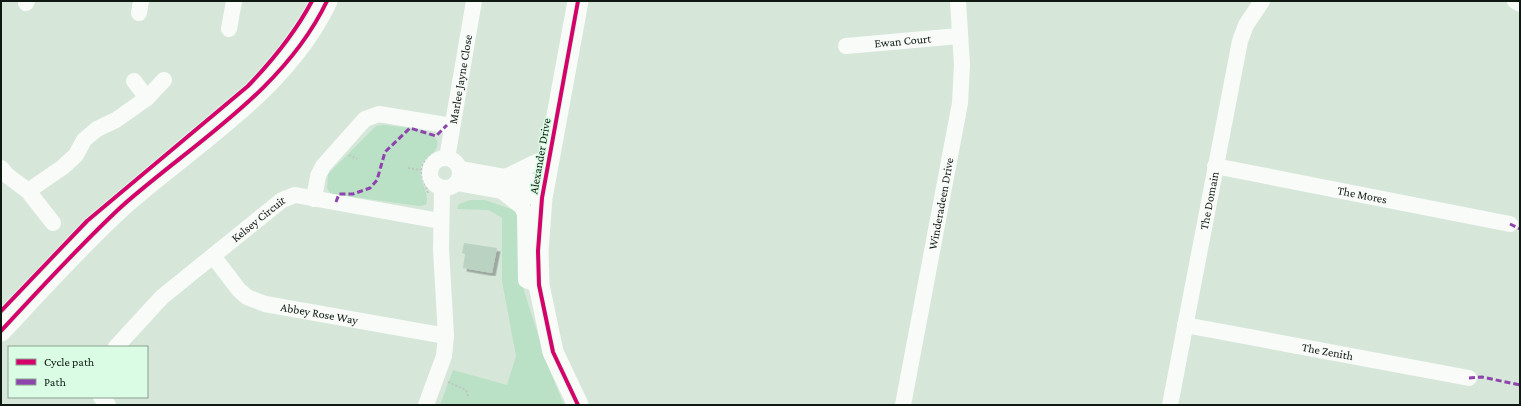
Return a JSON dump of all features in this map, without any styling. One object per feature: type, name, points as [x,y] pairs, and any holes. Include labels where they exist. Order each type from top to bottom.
[{"type":"main road","points":[[1,331],[52,275],[117,212],[270,82],[302,44],[327,1]]},
{"type":"main road","name":"Alexander Drive","points":[[578,1],[544,191],[538,251],[539,286],[553,352],[578,405]]},
{"type":"street","points":[[229,29],[234,1]]},
{"type":"street","name":"Marlee Jayne Close","points":[[443,153],[452,126],[474,1]]},
{"type":"street","name":"Winderadeen Drive","points":[[903,405],[960,103],[962,64],[959,36],[958,1]]},
{"type":"street","name":"The Domain","points":[[1170,405],[1240,41],[1246,25],[1262,1]]},
{"type":"street","points":[[1515,1],[1520,4]]},
{"type":"street","name":"Ewan Court","points":[[846,46],[959,36]]},
{"type":"street","points":[[28,191],[63,167],[76,155],[84,140],[97,129],[116,120],[147,98],[164,80]]},
{"type":"street","points":[[134,81],[147,98]]},
{"type":"street","points":[[314,199],[318,176],[323,166],[364,119],[379,114],[452,126]]},
{"type":"street","points":[[426,405],[444,356],[446,336],[442,294],[440,221],[430,171],[435,161],[443,153],[455,161],[459,176],[452,187],[435,192]]},
{"type":"street","points":[[503,184],[534,162],[550,157]]},
{"type":"street","name":"The Mores","points":[[1215,166],[1510,224]]},
{"type":"street","points":[[1,168],[8,176],[28,191],[53,223]]},
{"type":"street","points":[[459,176],[544,191]]},
{"type":"street","points":[[503,184],[522,207],[525,214],[526,280],[539,286]]},
{"type":"street","name":"Kelsey Circuit","points":[[117,346],[154,305],[282,200],[295,196],[440,221]]},
{"type":"street","name":"Abbey Rose Way","points":[[213,256],[239,290],[247,297],[265,304],[446,336]]},
{"type":"street","name":"The Zenith","points":[[1185,325],[1469,378]]},
{"type":"path","points":[[352,149],[347,154],[357,159]]},
{"type":"path","points":[[435,192],[423,182],[421,170],[424,161],[436,152],[443,153]]},
{"type":"path","points":[[408,168],[421,170]]},
{"type":"path","points":[[436,378],[459,386],[468,392],[468,396]]},
{"type":"green space","points":[[384,125],[419,130],[434,137],[437,142],[436,149],[424,161],[421,167],[421,178],[427,200],[426,205],[419,206],[331,194],[327,188],[328,174],[376,126]]},
{"type":"green space","points":[[470,200],[485,200],[516,211],[520,220],[518,272],[548,366],[564,405],[440,405],[453,370],[507,385],[516,356],[502,281],[502,218],[489,210],[457,209],[459,204]]},
{"type":"building","points":[[464,243],[497,248],[492,273],[463,268],[465,254],[462,253]]},
{"type":"marked path","points":[[336,202],[339,194],[353,194],[370,188],[377,180],[385,152],[410,128],[436,136],[447,125]]},
{"type":"marked path","points":[[1510,224],[1520,229]]},
{"type":"marked path","points":[[1469,378],[1482,377],[1520,385]]},
{"type":"cycle path","points":[[1,311],[87,221],[248,86],[283,46],[312,1]]},
{"type":"cycle path","points":[[1,331],[75,252],[121,207],[235,114],[262,89],[287,62],[309,33],[327,1]]},
{"type":"cycle path","points":[[578,1],[542,198],[538,251],[539,285],[553,352],[578,405]]}]
